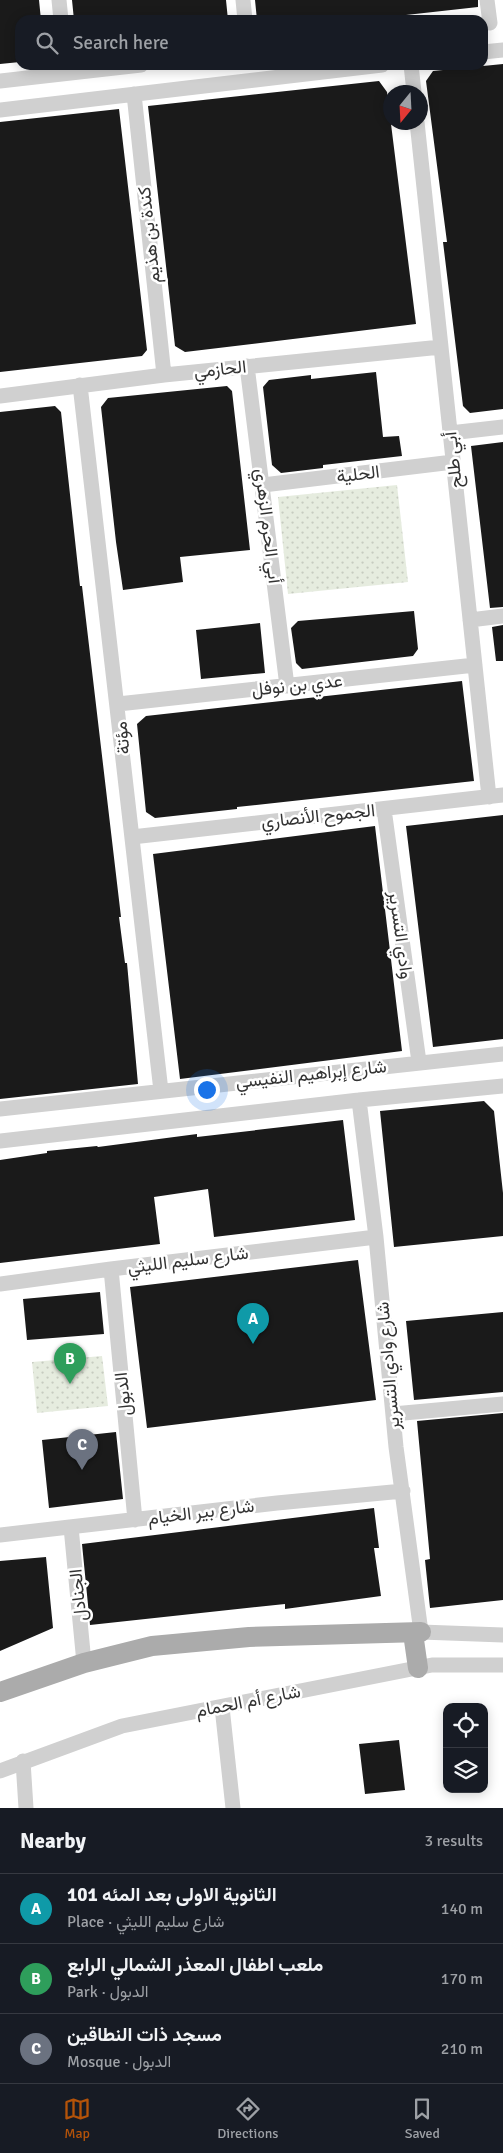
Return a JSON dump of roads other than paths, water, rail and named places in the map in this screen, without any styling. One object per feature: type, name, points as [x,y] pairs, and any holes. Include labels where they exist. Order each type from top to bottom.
[{"type":"main road","points":[[0,1692],[84,1663],[152,1646],[239,1638],[417,1632],[418,1668]]},
{"type":"street","points":[[59,0],[60,15]]},
{"type":"street","points":[[243,0],[244,15]]},
{"type":"street","points":[[487,0],[492,23]]},
{"type":"street","points":[[488,52],[503,50]]},
{"type":"street","points":[[0,81],[62,70]]},
{"type":"street","points":[[0,110],[134,94],[263,72],[297,70]]},
{"type":"street","points":[[412,70],[413,85]]},
{"type":"street","name":"كندة بن هذيم","points":[[134,94],[164,375]]},
{"type":"street","name":"أبي طلح","points":[[418,130],[475,665],[496,796]]},
{"type":"street","name":"الحازمي","points":[[0,396],[164,375],[441,347]]},
{"type":"street","name":"أبي الحرم الزهري","points":[[247,366],[287,686]]},
{"type":"street","name":"مؤتة","points":[[80,385],[162,1091]]},
{"type":"street","points":[[450,433],[503,427]]},
{"type":"street","name":"الحلية","points":[[263,485],[453,462]]},
{"type":"street","points":[[470,620],[503,616]]},
{"type":"street","name":"عدي بن نوفل","points":[[118,704],[475,665]]},
{"type":"street","name":"الجموح الأنصاري","points":[[132,837],[496,796]]},
{"type":"street","name":"وادي التسرير","points":[[384,809],[419,1062]]},
{"type":"street","name":"شارع إبراهيم النفيسي","points":[[0,1109],[503,1054]]},
{"type":"street","name":"شارع إبراهيم النفيسي","points":[[0,1141],[359,1100],[503,1086]]},
{"type":"street","name":"شارع وادي التسرير","points":[[359,1100],[376,1237],[417,1632]]},
{"type":"street","name":"شارع سليم الليثي","points":[[0,1284],[376,1237]]},
{"type":"street","name":"الدبول","points":[[111,1269],[135,1520]]},
{"type":"street","points":[[393,1414],[503,1404]]},
{"type":"street","name":"شارع بير الخيام","points":[[0,1535],[403,1491]]},
{"type":"street","name":"الجنادل","points":[[71,1527],[84,1663]]},
{"type":"street","points":[[417,1632],[503,1635]]},
{"type":"street","name":"شارع أم الحمام","points":[[0,1771],[122,1726],[432,1665],[503,1665]]},
{"type":"street","points":[[222,1707],[233,1808]]},
{"type":"street","points":[[23,1761],[26,1808]]},
{"type":"place","name":"الثانوية الاولى بعد المئه 101","points":[[253,1344]]},
{"type":"place","name":"ملعب اطفال المعذر الشمالي الرابع","points":[[70,1384]]},
{"type":"place","name":"مسجد ذات النطاقين","points":[[82,1470]]}]
